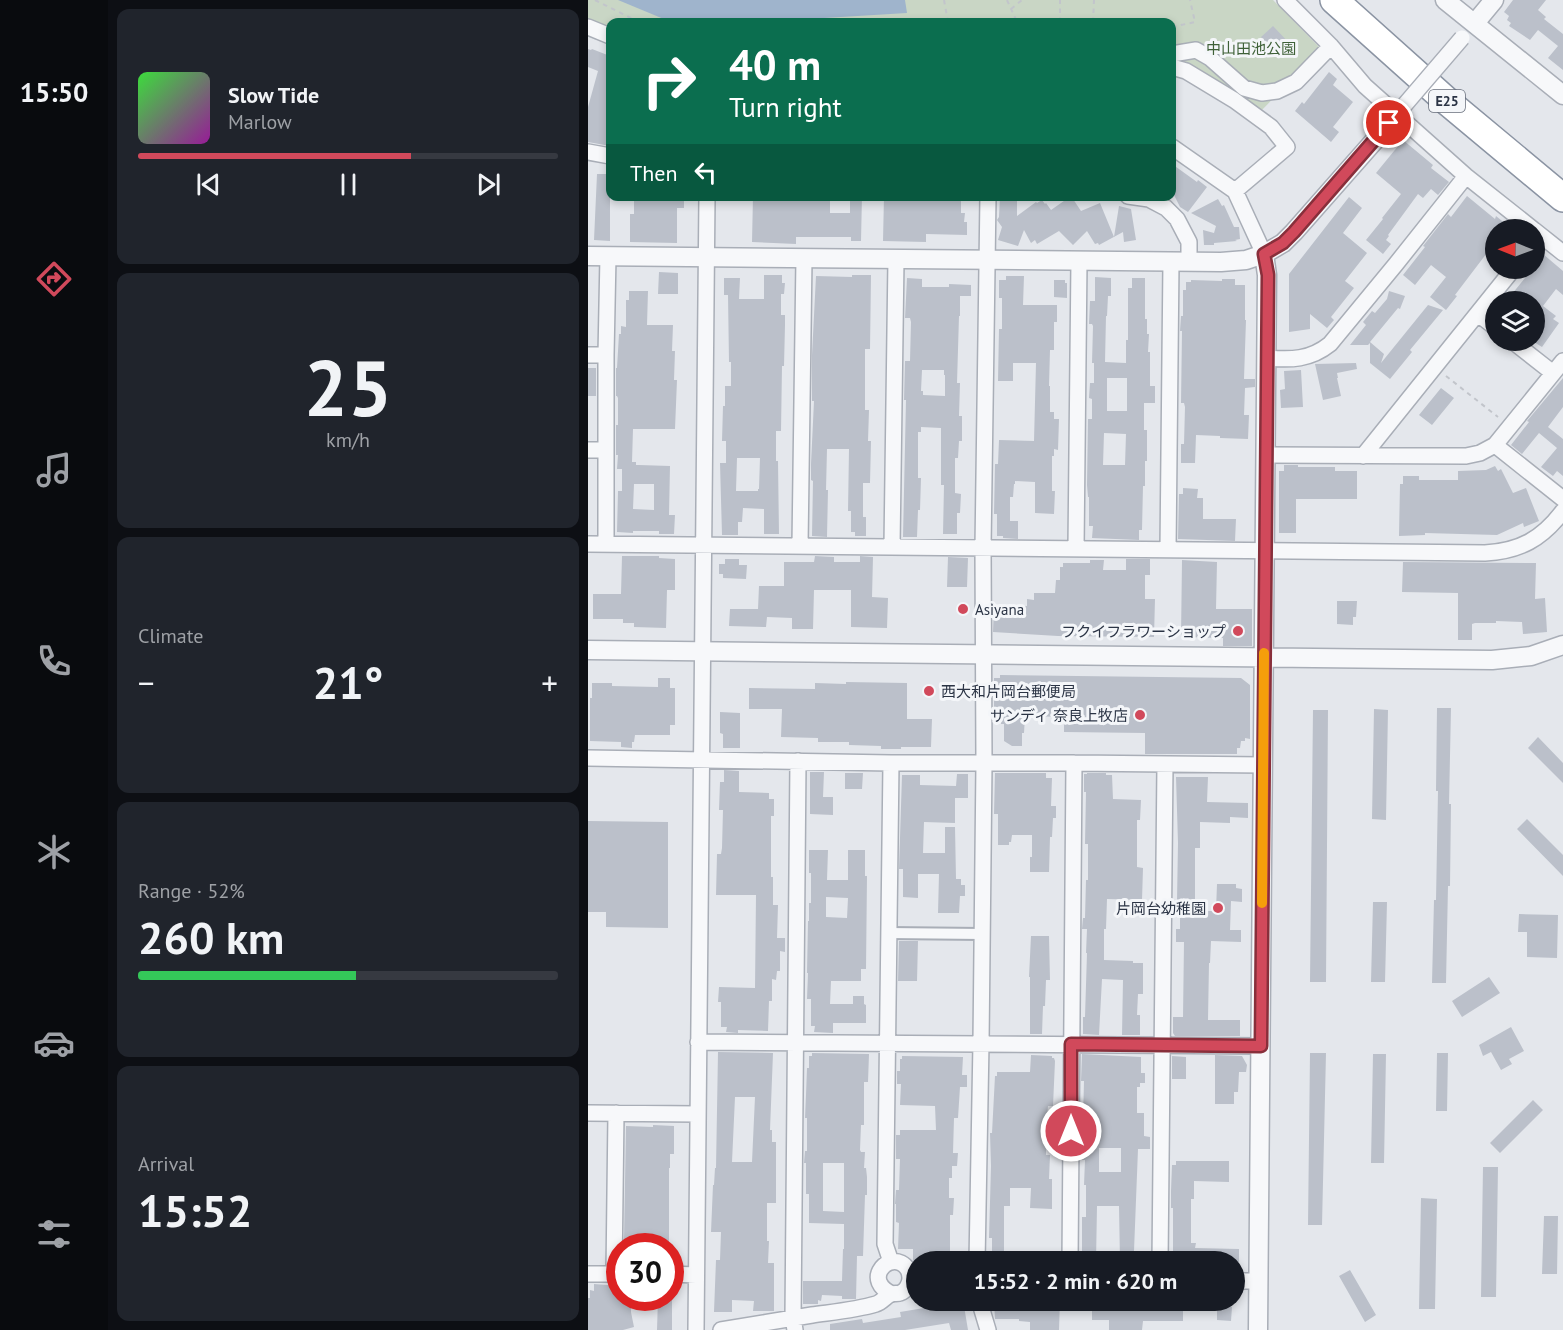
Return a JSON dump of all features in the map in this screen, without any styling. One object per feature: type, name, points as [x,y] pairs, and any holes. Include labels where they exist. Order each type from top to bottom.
[{"type":"highway","name":"E25","points":[[1334,0],[1449,103],[1563,198]]},
{"type":"highway","name":"E25","points":[[1361,0],[1462,90],[1563,174]]},
{"type":"street","points":[[1285,0],[1331,46],[1365,86],[1399,111],[1466,176],[1518,219]]},
{"type":"street","points":[[1445,0],[1563,95]]},
{"type":"street","points":[[588,256],[1180,262],[1246,260],[1264,254],[1283,243],[1294,232],[1494,0]]},
{"type":"street","points":[[588,27],[606,34]]},
{"type":"street","points":[[1176,53],[1196,50],[1210,58],[1244,88],[1262,93],[1277,91],[1296,82],[1331,46]]},
{"type":"street","points":[[1176,68],[1186,71],[1234,100],[1271,127],[1287,147],[1235,191]]},
{"type":"street","points":[[1176,150],[1235,191],[1264,254],[1268,275],[1258,1330]]},
{"type":"street","points":[[588,152],[606,155]]},
{"type":"street","points":[[1267,358],[1289,360],[1306,357],[1330,344],[1466,176]]},
{"type":"street","points":[[696,1330],[707,201]]},
{"type":"street","points":[[977,1251],[988,201]]},
{"type":"street","points":[[1151,201],[1166,208],[1177,219],[1189,242],[1180,262],[1168,550]]},
{"type":"street","points":[[1545,240],[1563,253]]},
{"type":"street","points":[[606,544],[608,256]]},
{"type":"street","points":[[800,545],[804,258]]},
{"type":"street","points":[[892,546],[896,259]]},
{"type":"street","points":[[1076,548],[1079,261]]},
{"type":"street","points":[[1363,456],[1505,279]]},
{"type":"street","points":[[1478,314],[1485,319]]},
{"type":"street","points":[[1525,351],[1553,374]]},
{"type":"street","points":[[588,355],[606,356]]},
{"type":"street","points":[[1266,455],[1466,456],[1480,453],[1495,445],[1563,361]]},
{"type":"street","points":[[1495,445],[1563,499]]},
{"type":"street","points":[[588,450],[606,450]]},
{"type":"street","points":[[588,544],[1501,552],[1519,547],[1538,536],[1553,525],[1563,512]]},
{"type":"street","points":[[588,650],[1492,660],[1531,656],[1563,645]]},
{"type":"street","points":[[588,758],[891,763],[1263,765]]},
{"type":"street","points":[[794,1324],[798,761]]},
{"type":"street","points":[[891,763],[885,1244],[891,1262]]},
{"type":"street","points":[[1070,1251],[1074,763]]},
{"type":"street","points":[[1160,1251],[1165,764]]},
{"type":"street","points":[[888,933],[982,934]]},
{"type":"street","points":[[698,1042],[1261,1046]]},
{"type":"street","points":[[588,1113],[697,1114]]},
{"type":"street","points":[[616,1113],[617,1233]]},
{"type":"street","points":[[892,1294],[884,1290],[879,1283],[878,1274],[883,1266],[891,1262],[901,1263],[906,1267]]},
{"type":"street","points":[[588,1274],[606,1274]]},
{"type":"street","points":[[684,1275],[696,1275]]},
{"type":"street","points":[[1245,1281],[1259,1281]]},
{"type":"street","points":[[721,1330],[794,1324],[878,1304],[892,1294],[901,1293],[906,1289]]},
{"type":"street","points":[[982,1311],[988,1330]]},
{"type":"path","points":[[597,0],[631,18]]},
{"type":"path","points":[[944,0],[947,18]]},
{"type":"path","points":[[1007,0],[1015,18]]},
{"type":"path","points":[[1011,9],[1022,0]]},
{"type":"path","points":[[1060,0],[1060,18]]},
{"type":"path","points":[[1093,18],[1094,0]]},
{"type":"path","points":[[1176,26],[1195,22],[1190,0]]},
{"type":"path","points":[[1435,366],[1510,426]]},
{"type":"green space","name":"中山田池公園","points":[[588,0],[1273,0],[1321,49],[1261,111],[1176,63],[1176,18],[606,18],[606,28],[588,21]]},
{"type":"water","points":[[618,0],[905,0],[907,13],[825,18],[661,18]]},
{"type":"building","points":[[1513,0],[1546,0],[1538,10],[1546,17],[1544,19],[1563,34],[1563,70],[1548,58],[1558,46],[1538,30],[1530,40],[1509,26],[1511,23],[1507,20],[1509,16],[1504,12]]},
{"type":"building","points":[[1273,26],[1292,46],[1279,58],[1261,37]]},
{"type":"building","points":[[588,49],[606,54],[606,145],[588,142],[588,107],[598,71],[588,67]]},
{"type":"building","points":[[1329,72],[1337,79],[1333,85],[1353,102],[1333,127],[1339,132],[1331,142],[1295,111],[1302,102],[1304,104]]},
{"type":"building","points":[[1403,140],[1449,182],[1438,195],[1431,189],[1423,198],[1418,194],[1388,235],[1386,240],[1391,244],[1383,254],[1366,240],[1401,194],[1376,173]]},
{"type":"building","points":[[1176,167],[1207,187],[1188,212],[1180,207],[1176,199]]},
{"type":"building","points":[[597,174],[606,174],[606,201],[610,201],[610,241],[594,240]]},
{"type":"building","points":[[1467,196],[1495,219],[1485,219],[1485,255],[1446,310],[1430,297],[1446,277],[1431,265],[1415,285],[1403,275],[1448,214],[1451,217]]},
{"type":"building","points":[[1349,197],[1362,208],[1343,233],[1367,253],[1345,281],[1354,288],[1331,317],[1334,320],[1327,328],[1310,314],[1310,329],[1289,332],[1289,274]]},
{"type":"building","points":[[1218,199],[1222,206],[1224,205],[1234,227],[1239,227],[1240,239],[1204,245],[1203,230],[1214,233],[1216,226],[1191,213]]},
{"type":"building","points":[[634,201],[684,201],[684,208],[677,208],[677,243],[630,242],[630,214],[634,214]]},
{"type":"building","points":[[753,201],[830,201],[830,213],[850,213],[850,201],[862,201],[861,241],[851,241],[851,237],[796,237],[796,244],[752,242]]},
{"type":"building","points":[[884,201],[961,201],[961,213],[965,213],[964,222],[967,222],[967,235],[926,234],[926,242],[883,241]]},
{"type":"building","points":[[1000,201],[1017,201],[1017,216],[1040,201],[1046,203],[1051,210],[1064,201],[1074,201],[1081,211],[1100,203],[1114,237],[1099,245],[1095,244],[1087,231],[1073,245],[1059,231],[1037,244],[1035,240],[1031,243],[1024,230],[1018,246],[998,240],[1002,227],[997,220]]},
{"type":"building","points":[[1119,206],[1131,209],[1136,240],[1124,242],[1123,232],[1114,237]]},
{"type":"building","points":[[1545,256],[1563,271],[1563,295],[1556,289],[1545,303],[1545,291],[1514,291],[1524,279],[1545,279]]},
{"type":"building","points":[[659,272],[678,273],[678,294],[658,294]]},
{"type":"building","points":[[764,275],[782,275],[782,283],[785,283],[784,294],[781,294],[781,315],[785,315],[784,366],[782,366],[781,431],[776,431],[779,534],[764,534],[764,509],[743,508],[742,522],[738,522],[738,535],[722,535],[720,463],[726,463],[726,441],[722,441],[723,406],[725,406],[725,386],[731,386],[728,295],[724,295],[724,278],[740,278],[739,299],[764,299]],"holes":[[[737,458],[760,458],[758,491],[736,491]]]},
{"type":"building","points":[[852,275],[871,275],[870,349],[865,349],[865,410],[869,410],[868,441],[871,441],[870,483],[863,483],[863,517],[866,517],[866,536],[855,536],[855,532],[851,532],[851,511],[848,511],[849,449],[827,449],[827,537],[812,536],[811,464],[814,401],[812,401],[812,355],[816,276],[852,277]]},
{"type":"building","points":[[1006,276],[1024,276],[1023,305],[1057,305],[1057,322],[1054,322],[1054,350],[1050,350],[1049,386],[1050,412],[1054,412],[1054,419],[1059,419],[1058,450],[1054,449],[1054,456],[1052,456],[1054,514],[1035,513],[1035,482],[1015,481],[1013,497],[1010,497],[1010,521],[1018,521],[1018,539],[997,536],[997,514],[994,514],[995,464],[998,464],[999,440],[1034,441],[1036,363],[1013,363],[1013,381],[998,381],[999,329],[1002,329],[1002,298],[999,298],[999,280],[1006,280]]},
{"type":"building","points":[[1095,277],[1111,278],[1111,296],[1108,296],[1106,316],[1105,362],[1126,363],[1128,288],[1132,288],[1132,278],[1145,278],[1145,319],[1147,319],[1147,334],[1149,334],[1150,386],[1155,386],[1155,403],[1144,403],[1147,461],[1145,461],[1142,530],[1139,530],[1139,540],[1092,538],[1093,526],[1089,526],[1088,419],[1092,419],[1092,399],[1089,398],[1090,383],[1094,383],[1094,363],[1092,363],[1093,326],[1089,324],[1090,301],[1095,301]],"holes":[[[1107,378],[1127,378],[1127,411],[1107,411]],[[1104,433],[1126,434],[1125,465],[1103,465]]]},
{"type":"building","points":[[907,278],[922,279],[922,287],[949,287],[949,284],[971,285],[971,296],[960,296],[957,383],[960,383],[959,416],[962,416],[962,441],[959,441],[958,458],[955,458],[955,493],[961,494],[960,513],[957,513],[957,534],[943,534],[944,485],[941,485],[941,428],[921,427],[921,432],[918,432],[918,478],[921,478],[917,537],[903,537],[905,361],[910,361],[911,322],[910,318],[905,318]],"holes":[[[922,370],[944,370],[945,396],[923,395],[921,391]]]},
{"type":"building","points":[[1222,279],[1235,279],[1235,285],[1245,285],[1244,379],[1255,379],[1255,387],[1245,388],[1244,415],[1249,415],[1248,439],[1196,435],[1195,463],[1181,463],[1185,407],[1184,403],[1181,403],[1182,331],[1180,331],[1181,316],[1183,316],[1183,290],[1186,290],[1186,282],[1191,282],[1191,280],[1222,281]]},
{"type":"building","points":[[1054,280],[1065,280],[1067,298],[1054,297]]},
{"type":"building","points":[[629,291],[648,291],[647,325],[673,325],[674,380],[677,380],[675,429],[633,429],[632,462],[636,462],[636,465],[670,466],[669,515],[675,515],[674,534],[659,534],[659,531],[617,532],[618,491],[622,491],[622,469],[617,469],[618,455],[616,455],[618,398],[616,396],[616,368],[619,334],[621,334],[621,326],[626,327],[626,300],[629,300]],"holes":[[[634,484],[654,484],[654,510],[633,509]]]},
{"type":"building","points":[[1389,291],[1405,296],[1400,309],[1398,308],[1370,342],[1384,354],[1381,363],[1428,305],[1443,310],[1410,350],[1412,352],[1390,379],[1370,363],[1370,343],[1350,345],[1366,325],[1363,322],[1372,311],[1375,313],[1387,299]]},
{"type":"building","points":[[1545,308],[1556,316],[1553,319],[1559,323],[1545,343]]},
{"type":"building","points":[[1356,363],[1357,369],[1337,373],[1341,396],[1323,400],[1315,364]]},
{"type":"building","points":[[588,368],[596,368],[596,396],[588,396]]},
{"type":"building","points":[[1301,370],[1303,407],[1281,408],[1280,390],[1285,389],[1284,371]]},
{"type":"building","points":[[1563,378],[1563,407],[1548,427],[1563,439],[1563,476],[1557,471],[1553,476],[1541,467],[1557,448],[1539,433],[1522,454],[1511,445],[1529,422],[1527,421]]},
{"type":"building","points":[[1441,388],[1454,398],[1432,425],[1419,415]]},
{"type":"building","points":[[1284,465],[1335,467],[1335,471],[1357,471],[1357,499],[1296,499],[1296,533],[1279,533],[1279,471],[1284,471]]},
{"type":"building","points":[[1495,466],[1498,471],[1501,469],[1513,493],[1526,488],[1539,521],[1524,527],[1523,523],[1497,535],[1425,533],[1425,535],[1399,536],[1400,484],[1403,484],[1403,476],[1419,476],[1419,480],[1458,480],[1458,471],[1486,470]]},
{"type":"building","points":[[1183,488],[1198,489],[1197,498],[1203,498],[1203,519],[1236,519],[1235,541],[1178,539],[1179,494],[1183,494]]},
{"type":"building","points":[[622,556],[659,556],[659,558],[675,559],[675,590],[667,590],[666,628],[634,627],[634,623],[623,623],[623,619],[593,619],[593,594],[621,594]]},
{"type":"building","points":[[815,556],[834,557],[834,562],[860,562],[860,556],[873,557],[872,597],[888,598],[887,628],[851,627],[851,590],[814,590],[813,629],[792,629],[792,618],[767,617],[766,627],[729,626],[730,609],[758,609],[759,586],[784,586],[784,562],[814,562]]},
{"type":"building","points":[[948,557],[968,558],[967,587],[947,587]]},
{"type":"building","points":[[725,559],[739,559],[739,565],[747,565],[746,579],[723,578],[723,574],[719,574],[719,564],[725,564]]},
{"type":"building","points":[[1126,559],[1150,559],[1150,575],[1145,575],[1145,599],[1155,599],[1154,637],[1058,636],[993,632],[994,605],[1027,606],[1027,599],[1034,600],[1034,593],[1055,593],[1056,580],[1060,580],[1060,567],[1063,567],[1063,563],[1090,563],[1090,560],[1104,560],[1103,570],[1126,570]]},
{"type":"building","points":[[1182,560],[1217,562],[1216,609],[1252,609],[1252,646],[1223,646],[1223,638],[1181,637]]},
{"type":"building","points":[[1403,562],[1536,563],[1535,599],[1545,598],[1547,632],[1523,634],[1522,622],[1496,621],[1496,623],[1472,624],[1472,640],[1458,640],[1458,593],[1402,592]]},
{"type":"building","points":[[1337,601],[1357,601],[1353,625],[1337,624]]},
{"type":"building","name":"サンディ 奈良上牧店","points":[[1000,675],[1241,678],[1250,685],[1250,739],[1245,738],[1245,741],[1241,741],[1237,754],[1145,754],[1145,733],[1064,732],[1064,717],[1025,716],[1022,746],[1012,746],[1004,741],[1004,724],[994,722],[994,678],[1000,678]]},
{"type":"building","points":[[658,678],[670,678],[670,688],[675,688],[675,725],[670,725],[670,735],[635,735],[632,748],[621,747],[621,742],[590,741],[592,683],[658,687]]},
{"type":"building","points":[[846,682],[907,683],[907,719],[932,719],[931,747],[881,749],[881,746],[849,745],[849,742],[818,742],[818,738],[781,737],[782,709],[749,709],[749,688],[815,689],[815,683],[846,684]]},
{"type":"building","points":[[1437,708],[1451,708],[1450,886],[1448,886],[1446,983],[1432,983],[1438,791],[1436,791]]},
{"type":"building","points":[[1374,709],[1388,710],[1386,820],[1372,819]]},
{"type":"building","points":[[1313,710],[1328,710],[1326,982],[1310,982]]},
{"type":"building","points":[[720,712],[740,713],[740,748],[723,748]]},
{"type":"building","points":[[1538,737],[1563,763],[1563,783],[1528,748]]},
{"type":"building","points":[[724,770],[739,771],[739,792],[769,793],[769,799],[774,799],[774,816],[771,816],[773,905],[778,905],[777,938],[785,938],[785,952],[780,951],[780,971],[777,971],[776,980],[772,979],[768,1031],[726,1032],[727,1027],[721,1027],[719,987],[755,988],[756,895],[716,895],[717,854],[721,854],[722,848],[723,810],[719,810],[720,782],[724,782]]},
{"type":"building","points":[[810,772],[824,772],[823,797],[833,797],[833,815],[810,814]]},
{"type":"building","points":[[845,773],[863,773],[862,789],[845,789]]},
{"type":"building","points":[[995,773],[1046,773],[1046,778],[1052,778],[1051,806],[1056,806],[1056,818],[1053,818],[1052,837],[1050,837],[1049,872],[1030,872],[1032,835],[1012,835],[1009,845],[998,845],[998,814],[994,814]]},
{"type":"building","points":[[957,774],[968,774],[968,798],[955,798],[955,823],[924,822],[923,853],[945,853],[945,827],[955,827],[956,879],[961,879],[961,885],[965,885],[965,896],[960,896],[959,913],[938,913],[939,874],[918,874],[918,898],[903,897],[903,869],[899,869],[902,775],[920,775],[920,785],[956,786]]},
{"type":"building","points":[[1084,774],[1112,775],[1113,799],[1141,800],[1140,820],[1137,820],[1137,867],[1143,868],[1142,900],[1107,899],[1106,929],[1104,929],[1104,960],[1143,963],[1143,994],[1138,994],[1137,1015],[1140,1015],[1140,1035],[1122,1035],[1123,980],[1102,979],[1099,1035],[1083,1034],[1087,929],[1082,929],[1083,918],[1085,918],[1086,880],[1088,880]]},
{"type":"building","points":[[1176,777],[1208,777],[1207,802],[1248,803],[1248,818],[1230,817],[1230,823],[1200,822],[1200,848],[1195,848],[1195,911],[1216,911],[1217,884],[1236,884],[1236,888],[1242,889],[1242,902],[1231,901],[1230,930],[1241,930],[1241,942],[1211,941],[1208,1020],[1240,1020],[1240,1036],[1175,1036],[1173,1033],[1173,1017],[1183,1017],[1184,942],[1176,942],[1176,929],[1180,929],[1180,901],[1177,901]]},
{"type":"building","points":[[1527,819],[1563,855],[1563,876],[1517,829]]},
{"type":"building","points":[[588,821],[668,822],[668,928],[606,927],[606,912],[588,912]]},
{"type":"building","points":[[809,850],[828,850],[827,880],[848,880],[848,850],[865,850],[866,969],[861,969],[861,981],[831,981],[830,1004],[853,1004],[853,996],[864,996],[866,1023],[833,1023],[833,1033],[814,1032],[815,1026],[811,1026],[811,999],[807,999],[808,921],[809,903],[811,903],[811,873],[809,873]],"holes":[[[826,897],[848,898],[847,918],[826,917]]]},
{"type":"building","points":[[1373,902],[1387,902],[1385,982],[1371,982]]},
{"type":"building","points":[[1519,914],[1558,915],[1557,958],[1527,957],[1527,932],[1518,932]]},
{"type":"building","points":[[1031,936],[1049,936],[1050,980],[1046,980],[1042,1034],[1030,1034]]},
{"type":"building","points":[[899,941],[918,941],[917,981],[898,981]]},
{"type":"building","points":[[1489,977],[1500,993],[1462,1017],[1452,1001]]},
{"type":"building","points":[[1511,1027],[1524,1051],[1509,1059],[1512,1064],[1501,1070],[1491,1052],[1483,1056],[1479,1045]]},
{"type":"building","points":[[718,1052],[773,1053],[770,1130],[772,1130],[772,1142],[776,1142],[776,1203],[767,1203],[767,1241],[769,1241],[768,1263],[774,1263],[774,1311],[753,1311],[754,1301],[732,1300],[732,1312],[714,1312],[716,1260],[720,1260],[721,1232],[711,1232],[716,1168]],"holes":[[[735,1097],[755,1097],[752,1162],[732,1162]]]},
{"type":"building","points":[[812,1053],[869,1054],[868,1082],[864,1082],[864,1125],[861,1125],[860,1150],[865,1152],[867,1195],[865,1195],[863,1256],[857,1256],[856,1299],[822,1295],[818,1304],[803,1304],[803,1281],[842,1281],[844,1249],[844,1224],[809,1223],[809,1194],[806,1194],[806,1163],[804,1163],[805,1151],[807,1151],[807,1118],[805,1118],[807,1068],[809,1068],[809,1056],[812,1056]],"holes":[[[823,1163],[844,1163],[844,1212],[823,1211]]]},
{"type":"building","points":[[1310,1053],[1326,1053],[1322,1225],[1308,1225]]},
{"type":"building","points":[[1437,1053],[1448,1053],[1447,1111],[1436,1111]]},
{"type":"building","points":[[1082,1054],[1141,1057],[1141,1073],[1145,1073],[1145,1083],[1140,1083],[1140,1087],[1137,1087],[1137,1113],[1144,1113],[1144,1136],[1150,1137],[1150,1149],[1138,1149],[1134,1251],[1120,1251],[1119,1206],[1097,1206],[1096,1251],[1082,1251],[1082,1217],[1086,1217],[1085,1160],[1082,1160],[1084,1081],[1081,1081]],"holes":[[[1099,1148],[1121,1148],[1121,1172],[1099,1172]]]},
{"type":"building","points":[[1373,1054],[1386,1054],[1384,1163],[1371,1163]]},
{"type":"building","points":[[1031,1055],[1054,1058],[1053,1106],[1048,1106],[1046,1127],[1046,1155],[1050,1155],[1049,1179],[1052,1179],[1052,1209],[1030,1208],[1031,1188],[1010,1188],[1010,1206],[1004,1206],[1004,1251],[992,1251],[992,1238],[989,1238],[990,1133],[992,1133],[995,1076],[997,1072],[1030,1072]]},
{"type":"building","points":[[1215,1055],[1242,1056],[1247,1065],[1246,1072],[1239,1072],[1238,1092],[1234,1092],[1234,1104],[1215,1104]]},
{"type":"building","points":[[902,1056],[963,1057],[962,1075],[967,1075],[967,1087],[960,1087],[958,1118],[954,1118],[953,1153],[958,1153],[957,1166],[952,1166],[952,1178],[949,1178],[949,1198],[954,1198],[953,1215],[950,1215],[950,1251],[898,1249],[899,1223],[896,1222],[895,1204],[896,1190],[899,1190],[900,1159],[896,1159],[896,1135],[900,1135],[900,1130],[936,1130],[935,1106],[900,1105],[901,1084],[897,1084],[897,1071],[900,1071],[900,1059]]},
{"type":"building","points":[[1172,1056],[1186,1057],[1186,1079],[1172,1079]]},
{"type":"building","points":[[1533,1100],[1543,1110],[1500,1153],[1490,1143]]},
{"type":"building","points":[[653,1125],[674,1126],[674,1154],[670,1154],[669,1168],[669,1233],[624,1233],[626,1126],[653,1127]]},
{"type":"building","points":[[1176,1161],[1229,1161],[1229,1182],[1194,1181],[1194,1199],[1191,1199],[1191,1243],[1196,1243],[1195,1248],[1239,1249],[1239,1251],[1173,1251],[1171,1191],[1172,1165],[1176,1165]]},
{"type":"building","points":[[1483,1167],[1498,1167],[1496,1297],[1481,1297]]},
{"type":"building","points":[[1421,1198],[1437,1199],[1435,1309],[1419,1309]]},
{"type":"building","points":[[1544,1216],[1558,1216],[1557,1274],[1542,1274]]},
{"type":"building","points":[[1350,1270],[1376,1315],[1365,1322],[1339,1276]]},
{"type":"building","points":[[594,1284],[606,1285],[606,1311],[631,1311],[634,1327],[623,1330],[588,1330],[588,1298],[590,1298],[590,1290],[594,1291]]},
{"type":"building","points":[[658,1311],[672,1311],[672,1330],[657,1330]]},
{"type":"building","points":[[965,1311],[968,1330],[951,1330],[949,1323],[905,1330],[830,1330],[830,1324],[862,1319],[863,1323],[901,1317],[900,1312]]},
{"type":"building","points":[[995,1311],[1060,1311],[1059,1330],[1030,1330],[1030,1322],[1019,1321],[1019,1319],[995,1319]]},
{"type":"building","points":[[1092,1311],[1183,1311],[1183,1321],[1143,1321],[1142,1330],[1109,1330],[1109,1320],[1092,1320]]},
{"type":"building","points":[[1217,1311],[1232,1311],[1231,1321],[1217,1320]]},
{"type":"slow traffic","points":[[1262,903],[1264,653]]},
{"type":"place","name":"Asiyana","points":[[963,609]]},
{"type":"place","name":"フクイフラワーショップ","points":[[1238,631]]},
{"type":"place","name":"西大和片岡台郵便局","points":[[929,691]]},
{"type":"place","name":"サンディ 奈良上牧店","points":[[1140,715]]},
{"type":"place","name":"片岡台幼稚園","points":[[1218,908]]},
{"type":"route","points":[[1071,1131],[1071,1044],[1261,1046],[1268,275],[1264,254],[1283,243],[1294,232],[1389,123]]}]
